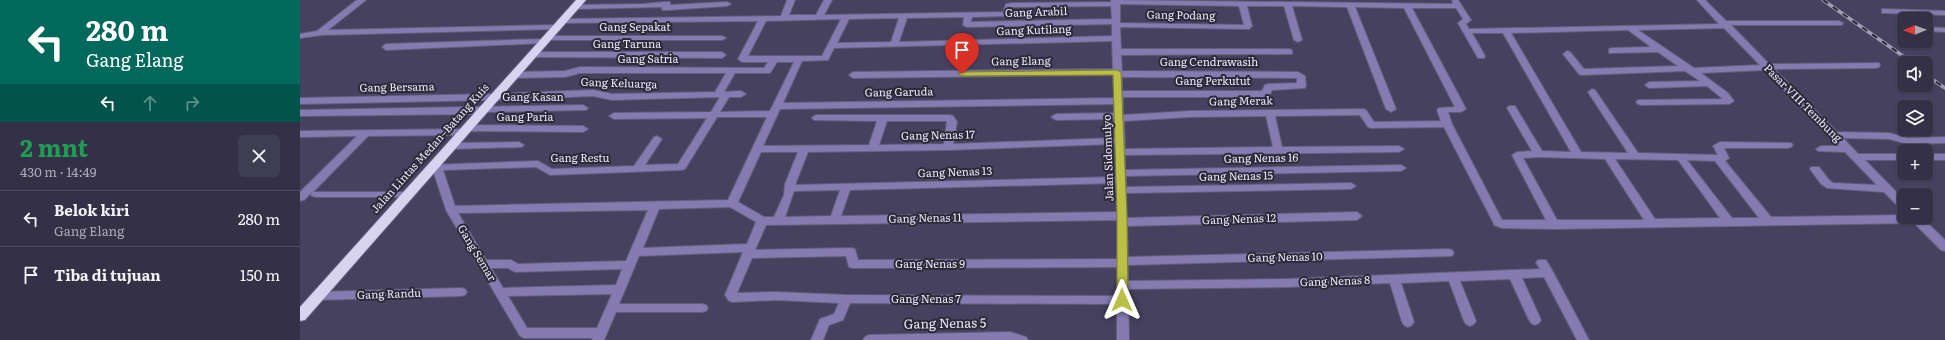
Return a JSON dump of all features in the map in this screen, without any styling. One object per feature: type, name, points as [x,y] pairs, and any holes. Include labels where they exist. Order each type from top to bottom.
[{"type":"highway","name":"Jalan Lintas Medan–Batang Kuis","points":[[301,314],[433,168],[578,3]]},
{"type":"street","points":[[322,34],[321,32],[362,0]]},
{"type":"street","points":[[784,17],[791,0]]},
{"type":"street","points":[[819,17],[828,0]]},
{"type":"street","name":"Pasar VIII Tembung","points":[[1701,0],[1897,199]]},
{"type":"street","points":[[578,3],[643,6],[667,4],[665,8],[668,8],[729,2]]},
{"type":"street","points":[[719,18],[729,2]]},
{"type":"street","points":[[300,36],[719,18],[904,16],[1006,13],[1008,6],[1012,5],[1116,2],[1288,5],[1326,2],[1350,5],[1362,3],[1407,6],[1457,3],[1467,20],[1462,23],[1481,56]]},
{"type":"street","name":"Jalan Sidomulyo","points":[[1116,2],[1117,97],[1122,219],[1123,340]]},
{"type":"street","name":"Gang Podang","points":[[1116,23],[1246,27],[1248,26],[1243,4]]},
{"type":"street","points":[[1288,5],[1298,40]]},
{"type":"street","points":[[1350,5],[1391,108]]},
{"type":"street","points":[[1407,6],[1461,109],[1442,110],[1447,124],[1498,222],[1502,224],[1554,225],[1897,218]]},
{"type":"street","points":[[1885,11],[1945,13]]},
{"type":"street","name":"Gang Arabil","points":[[968,14],[967,25],[1116,23]]},
{"type":"street","points":[[894,45],[904,16]]},
{"type":"street","points":[[742,59],[825,59],[833,46],[846,17]]},
{"type":"street","points":[[714,115],[722,95],[764,18]]},
{"type":"street","points":[[1467,31],[1630,28],[1724,24],[1839,23]]},
{"type":"street","points":[[1630,28],[1662,49],[1725,95],[1729,100],[1726,102],[1641,102]]},
{"type":"street","points":[[1933,29],[1945,30]]},
{"type":"street","points":[[1505,30],[1578,155]]},
{"type":"street","name":"Gang Sepakat","points":[[386,47],[546,39],[722,38]]},
{"type":"street","name":"Gang Kutilang","points":[[833,46],[1116,38]]},
{"type":"street","points":[[1612,50],[1662,49]]},
{"type":"street","points":[[1117,52],[1289,52]]},
{"type":"street","points":[[1567,54],[1582,72],[1876,65]]},
{"type":"street","name":"Gang Taruna","points":[[532,55],[722,55]]},
{"type":"street","name":"Gang Satria","points":[[514,75],[565,74],[580,70],[767,71],[774,59]]},
{"type":"street","points":[[732,203],[799,59]]},
{"type":"street","name":"Gang Elang","points":[[853,75],[1117,73]]},
{"type":"street","name":"Gang Cendrawasih","points":[[1117,73],[1300,75],[1302,86]]},
{"type":"street","points":[[1649,85],[1709,84]]},
{"type":"street","name":"Gang Perkutut","points":[[1117,97],[1266,94],[1268,87],[1302,86]]},
{"type":"street","points":[[1592,92],[1635,156]]},
{"type":"street","name":"Gang Keluarga","points":[[495,96],[593,93],[612,97],[741,94]]},
{"type":"street","name":"Gang Bersama","points":[[300,101],[495,96]]},
{"type":"street","name":"Gang Garuda","points":[[614,116],[714,115],[775,110],[1117,97]]},
{"type":"street","name":"Gang Kasan","points":[[300,113],[583,108]]},
{"type":"street","points":[[1512,108],[1539,154]]},
{"type":"street","points":[[1270,112],[1278,149]]},
{"type":"street","name":"Gang Merak","points":[[1056,117],[1119,117],[1270,112],[1363,112],[1369,124],[1372,125],[1447,124]]},
{"type":"street","name":"Gang Restu","points":[[433,168],[538,164],[548,172],[682,167],[714,115]]},
{"type":"street","points":[[817,118],[950,118],[952,122],[948,147]]},
{"type":"street","points":[[872,148],[884,118]]},
{"type":"street","name":"Gang Paria","points":[[300,134],[583,129]]},
{"type":"street","points":[[300,198],[367,132]]},
{"type":"street","points":[[1835,135],[1889,136],[1908,141],[1945,140]]},
{"type":"street","points":[[637,169],[657,139]]},
{"type":"street","name":"Gang Nenas 17","points":[[757,149],[948,147],[1120,141]]},
{"type":"street","points":[[451,146],[519,144]]},
{"type":"street","points":[[1554,225],[1517,155],[1539,154],[1724,158],[1718,146],[1720,145],[1788,145]]},
{"type":"street","points":[[778,220],[789,195],[790,184],[804,149]]},
{"type":"street","points":[[1120,152],[1278,149],[1398,149]]},
{"type":"street","points":[[1821,150],[1897,156]]},
{"type":"street","points":[[1608,156],[1652,223]]},
{"type":"street","points":[[1933,157],[1945,157]]},
{"type":"street","points":[[1718,158],[1767,220]]},
{"type":"street","points":[[1682,161],[1728,222]]},
{"type":"street","name":"Gang Semar","points":[[433,168],[451,210],[524,333],[600,336]]},
{"type":"street","name":"Gang Nenas 16","points":[[1121,181],[1401,168]]},
{"type":"street","points":[[1815,169],[1825,182],[1831,186],[1886,189]]},
{"type":"street","name":"Gang Nenas 13","points":[[790,188],[846,188],[945,183],[1121,181]]},
{"type":"street","name":"Gang Nenas 15","points":[[1121,181],[1351,186]]},
{"type":"street","points":[[836,219],[846,188]]},
{"type":"street","points":[[316,194],[410,193]]},
{"type":"street","points":[[451,210],[732,203],[762,221],[749,251],[636,252]]},
{"type":"street","points":[[600,336],[655,206]]},
{"type":"street","name":"Gang Nenas 12","points":[[1122,219],[1357,216]]},
{"type":"street","name":"Gang Nenas 11","points":[[762,221],[836,219],[1122,219]]},
{"type":"street","points":[[1922,224],[1945,247]]},
{"type":"street","name":"Gang Nenas 9","points":[[749,251],[851,252],[853,264],[1122,262]]},
{"type":"street","name":"Gang Nenas 7","points":[[749,251],[731,295],[733,298],[776,296],[1122,300]]},
{"type":"street","name":"Gang Nenas 10","points":[[1122,262],[1448,253]]},
{"type":"street","points":[[483,264],[511,264],[515,268],[631,265]]},
{"type":"street","name":"Gang Nenas 8","points":[[1122,285],[1287,283],[1514,274],[1546,271],[1583,340]]},
{"type":"street","points":[[1514,274],[1535,320]]},
{"type":"street","points":[[1453,276],[1470,321]]},
{"type":"street","points":[[1394,279],[1408,322]]},
{"type":"street","points":[[499,292],[621,289]]},
{"type":"street","name":"Gang Randu","points":[[317,296],[461,292]]},
{"type":"street","points":[[817,340],[824,322],[839,317],[846,298]]},
{"type":"street","points":[[613,308],[702,308]]},
{"type":"street","name":"Gang Nenas 5","points":[[876,340],[1010,337],[1022,340]]},
{"type":"railway","points":[[1823,0],[1903,56]]},
{"type":"railway","points":[[1933,80],[1945,88]]},
{"type":"route","points":[[962,74],[1117,72],[1122,216],[1122,300]]}]
